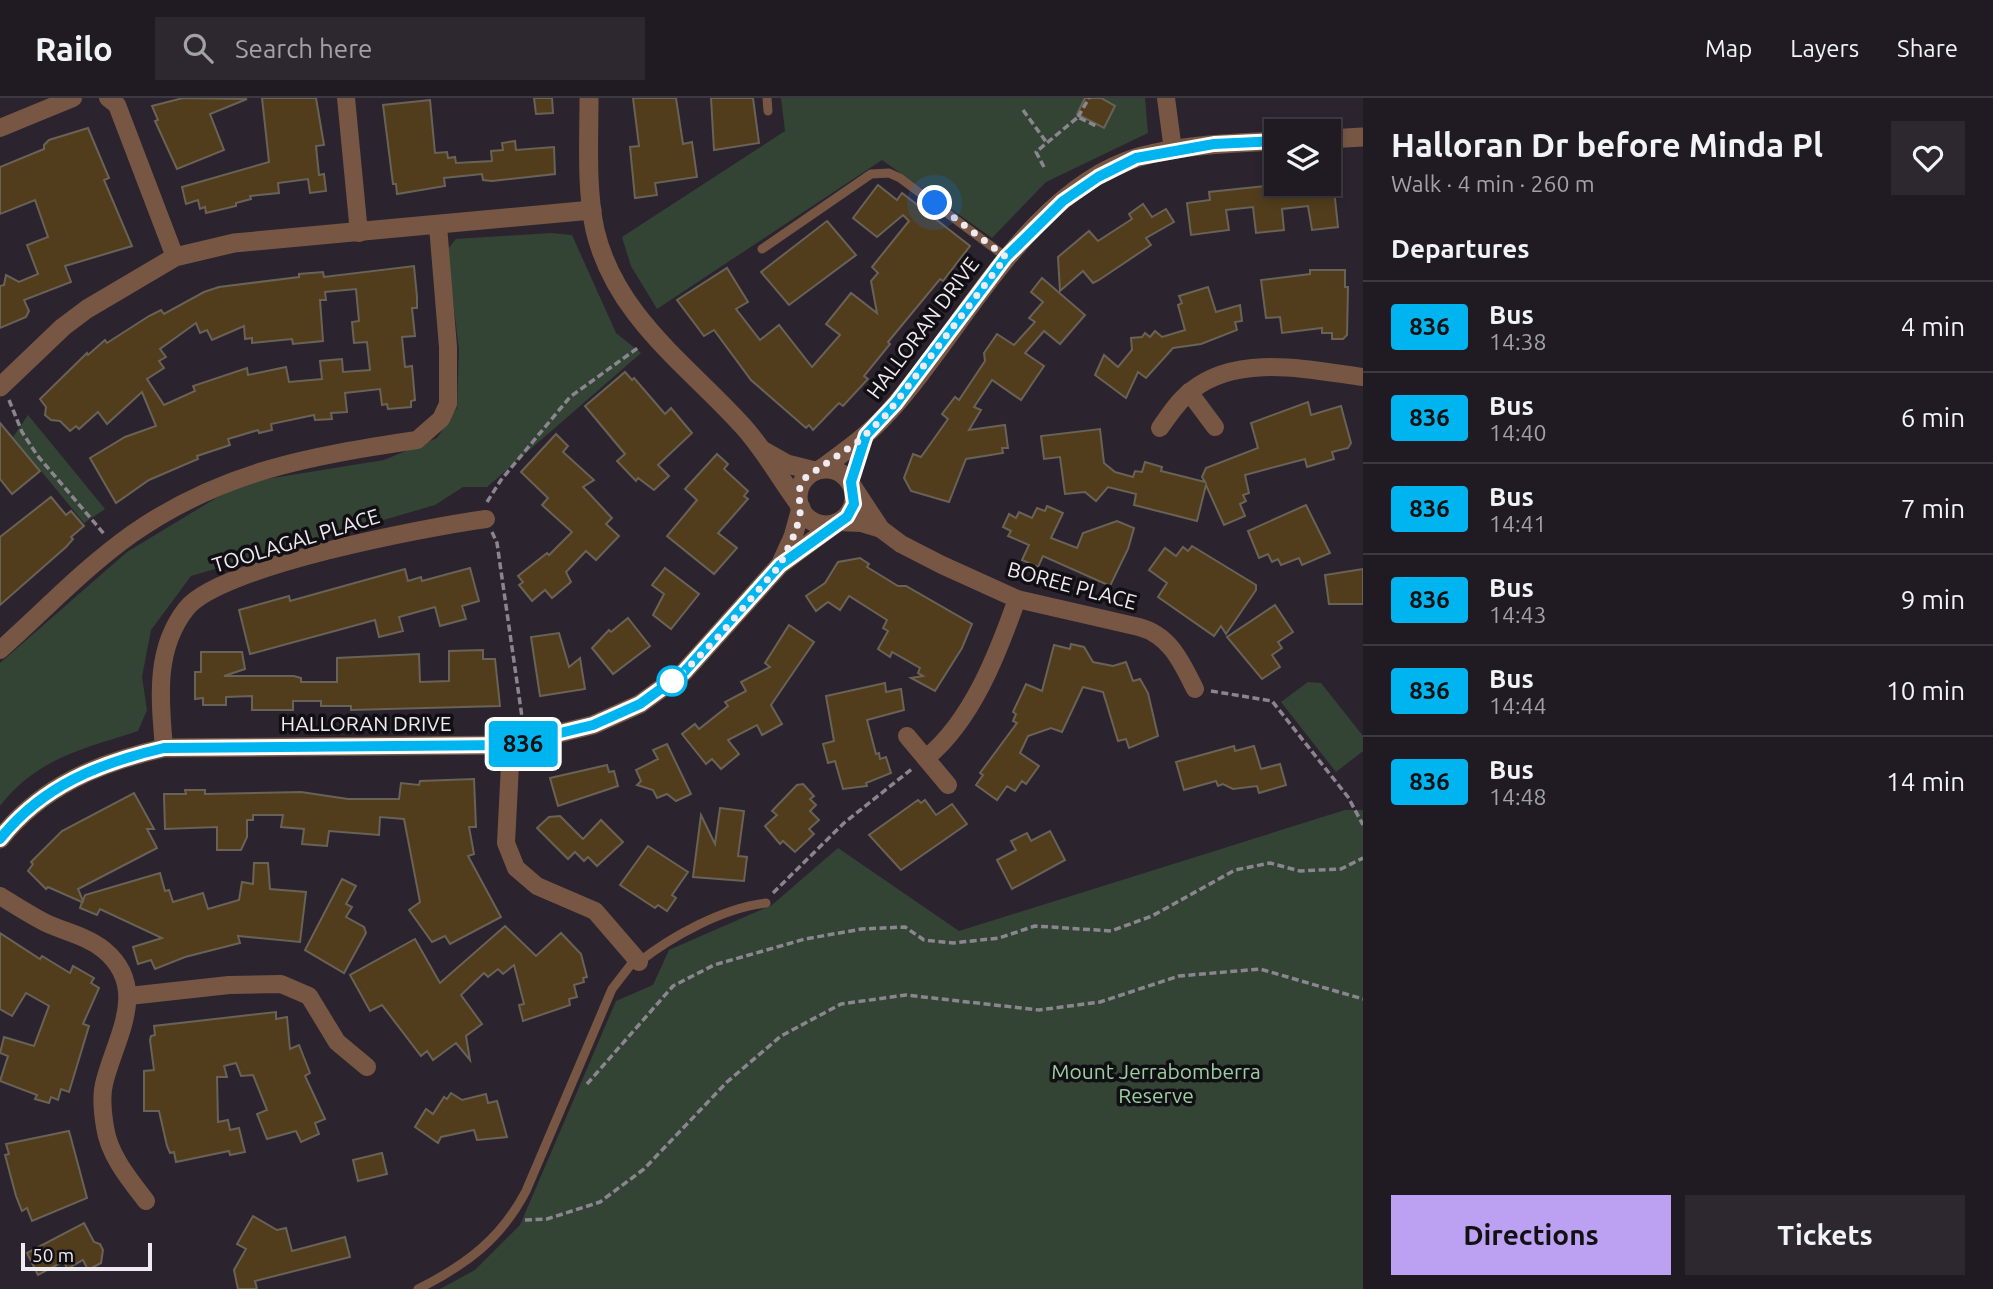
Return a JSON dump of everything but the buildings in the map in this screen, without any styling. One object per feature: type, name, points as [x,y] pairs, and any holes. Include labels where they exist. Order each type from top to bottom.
[{"type":"street","points":[[0,128],[73,98]]},
{"type":"street","points":[[108,98],[117,105],[175,257]]},
{"type":"street","points":[[346,98],[359,233]]},
{"type":"street","points":[[589,98],[592,210],[612,278],[661,347],[730,413],[763,450],[800,506],[815,523],[837,523],[847,517],[854,504],[852,484],[841,472],[787,464],[763,450]]},
{"type":"street","points":[[1166,98],[1173,150]]},
{"type":"street","points":[[1341,138],[1363,137]]},
{"type":"street","name":"HALLORAN DRIVE","points":[[818,470],[866,435],[896,403],[1006,257],[1063,201],[1098,177],[1136,158],[1173,150],[1264,142]]},
{"type":"street","points":[[3,392],[63,327],[87,309],[175,257],[234,243],[592,210]]},
{"type":"street","points":[[0,650],[72,582],[115,547],[191,498],[242,475],[302,459],[417,440],[430,431],[448,404],[448,347],[438,226]]},
{"type":"street","points":[[1160,428],[1189,392],[1223,374],[1261,368],[1302,368],[1363,377]]},
{"type":"street","points":[[1189,392],[1215,427]]},
{"type":"street","name":"HALLORAN DRIVE","points":[[852,484],[866,435]]},
{"type":"street","points":[[800,506],[801,485],[818,470]]},
{"type":"street","name":"BOREE PLACE","points":[[852,484],[881,529]]},
{"type":"street","name":"HALLORAN DRIVE","points":[[780,565],[793,537],[800,506]]},
{"type":"street","name":"TOOLAGAL PLACE","points":[[164,748],[160,701],[163,653],[186,608],[212,589],[247,575],[415,529],[486,519]]},
{"type":"street","name":"HALLORAN DRIVE","points":[[0,839],[19,815],[71,778],[127,757],[164,748],[518,745],[593,725],[651,696],[684,672],[780,565],[837,523]]},
{"type":"street","name":"BOREE PLACE","points":[[837,523],[861,523],[881,529],[931,560],[1017,599],[1151,631],[1173,649],[1195,689]]},
{"type":"street","points":[[926,758],[945,739],[987,676],[1017,599]]},
{"type":"street","points":[[907,736],[948,785]]},
{"type":"street","points":[[518,745],[506,843],[516,869],[537,886],[595,911],[637,960]]},
{"type":"street","points":[[0,896],[47,923],[80,936],[105,951],[121,973],[129,996],[122,1034],[103,1086],[105,1129],[121,1168],[146,1201]]},
{"type":"street","points":[[129,996],[229,985],[281,984],[309,996],[337,1042],[367,1067]]},
{"type":"lane","points":[[767,98],[768,111]]},
{"type":"lane","points":[[762,248],[871,174],[880,172],[901,178],[1006,257]]},
{"type":"lane","points":[[418,1289],[471,1260],[510,1220],[526,1191],[612,989],[637,960],[671,938],[762,903]]},
{"type":"path","points":[[1044,167],[1036,152],[1078,117],[1089,98]]},
{"type":"path","points":[[1023,110],[1047,143]]},
{"type":"path","points":[[1078,117],[1098,127]]},
{"type":"path","points":[[518,745],[497,543],[486,519],[485,504],[501,480],[570,397],[639,346]]},
{"type":"path","points":[[3,392],[37,455],[115,547]]},
{"type":"path","points":[[1195,689],[1272,701],[1348,797],[1363,825]]},
{"type":"path","points":[[762,903],[844,823],[926,758]]},
{"type":"path","points":[[566,1099],[577,1094],[600,1071],[673,986],[714,965],[805,939],[862,929],[905,927],[924,940],[953,943],[999,938],[1035,926],[1111,931],[1152,916],[1234,870],[1270,863],[1300,871],[1341,869],[1363,858]]},
{"type":"path","points":[[510,1220],[547,1219],[600,1202],[644,1169],[727,1083],[781,1036],[841,1004],[906,995],[1039,1010],[1100,1002],[1179,976],[1260,969],[1363,999]]},
{"type":"green space","points":[[781,98],[1145,98],[1148,133],[1046,182],[992,238],[882,160],[657,309],[631,266],[622,237],[785,131]]},
{"type":"green space","points":[[551,233],[572,235],[616,333],[641,353],[487,487],[463,487],[435,505],[191,576],[151,630],[142,677],[147,710],[138,731],[80,750],[45,766],[14,790],[0,806],[0,663],[127,552],[241,483],[384,460],[437,438],[457,408],[459,350],[447,250],[456,239]]},
{"type":"green space","points":[[28,415],[105,509],[84,523],[13,437]]},
{"type":"green space","points":[[1308,682],[1321,683],[1363,736],[1363,751],[1336,772],[1281,702]]},
{"type":"green space","name":"Mount Jerrabomberra Reserve","points":[[1345,810],[1363,810],[1363,1289],[440,1289],[475,1270],[520,1225],[616,1001],[653,985],[669,950],[772,905],[838,848],[959,931]]},
{"type":"bus line","name":"836","points":[[0,839],[19,815],[71,778],[127,757],[164,748],[526,744],[593,725],[640,704],[684,672],[780,565],[847,517],[854,504],[855,495],[851,482],[866,435],[896,403],[1006,257],[1063,201],[1098,177],[1136,158],[1214,144],[1264,142]]},
{"type":"route","points":[[672,681],[662,688],[684,672],[718,637],[763,581],[780,565],[796,531],[801,509],[798,492],[805,478],[859,441],[887,414],[1006,257],[935,203]]}]
